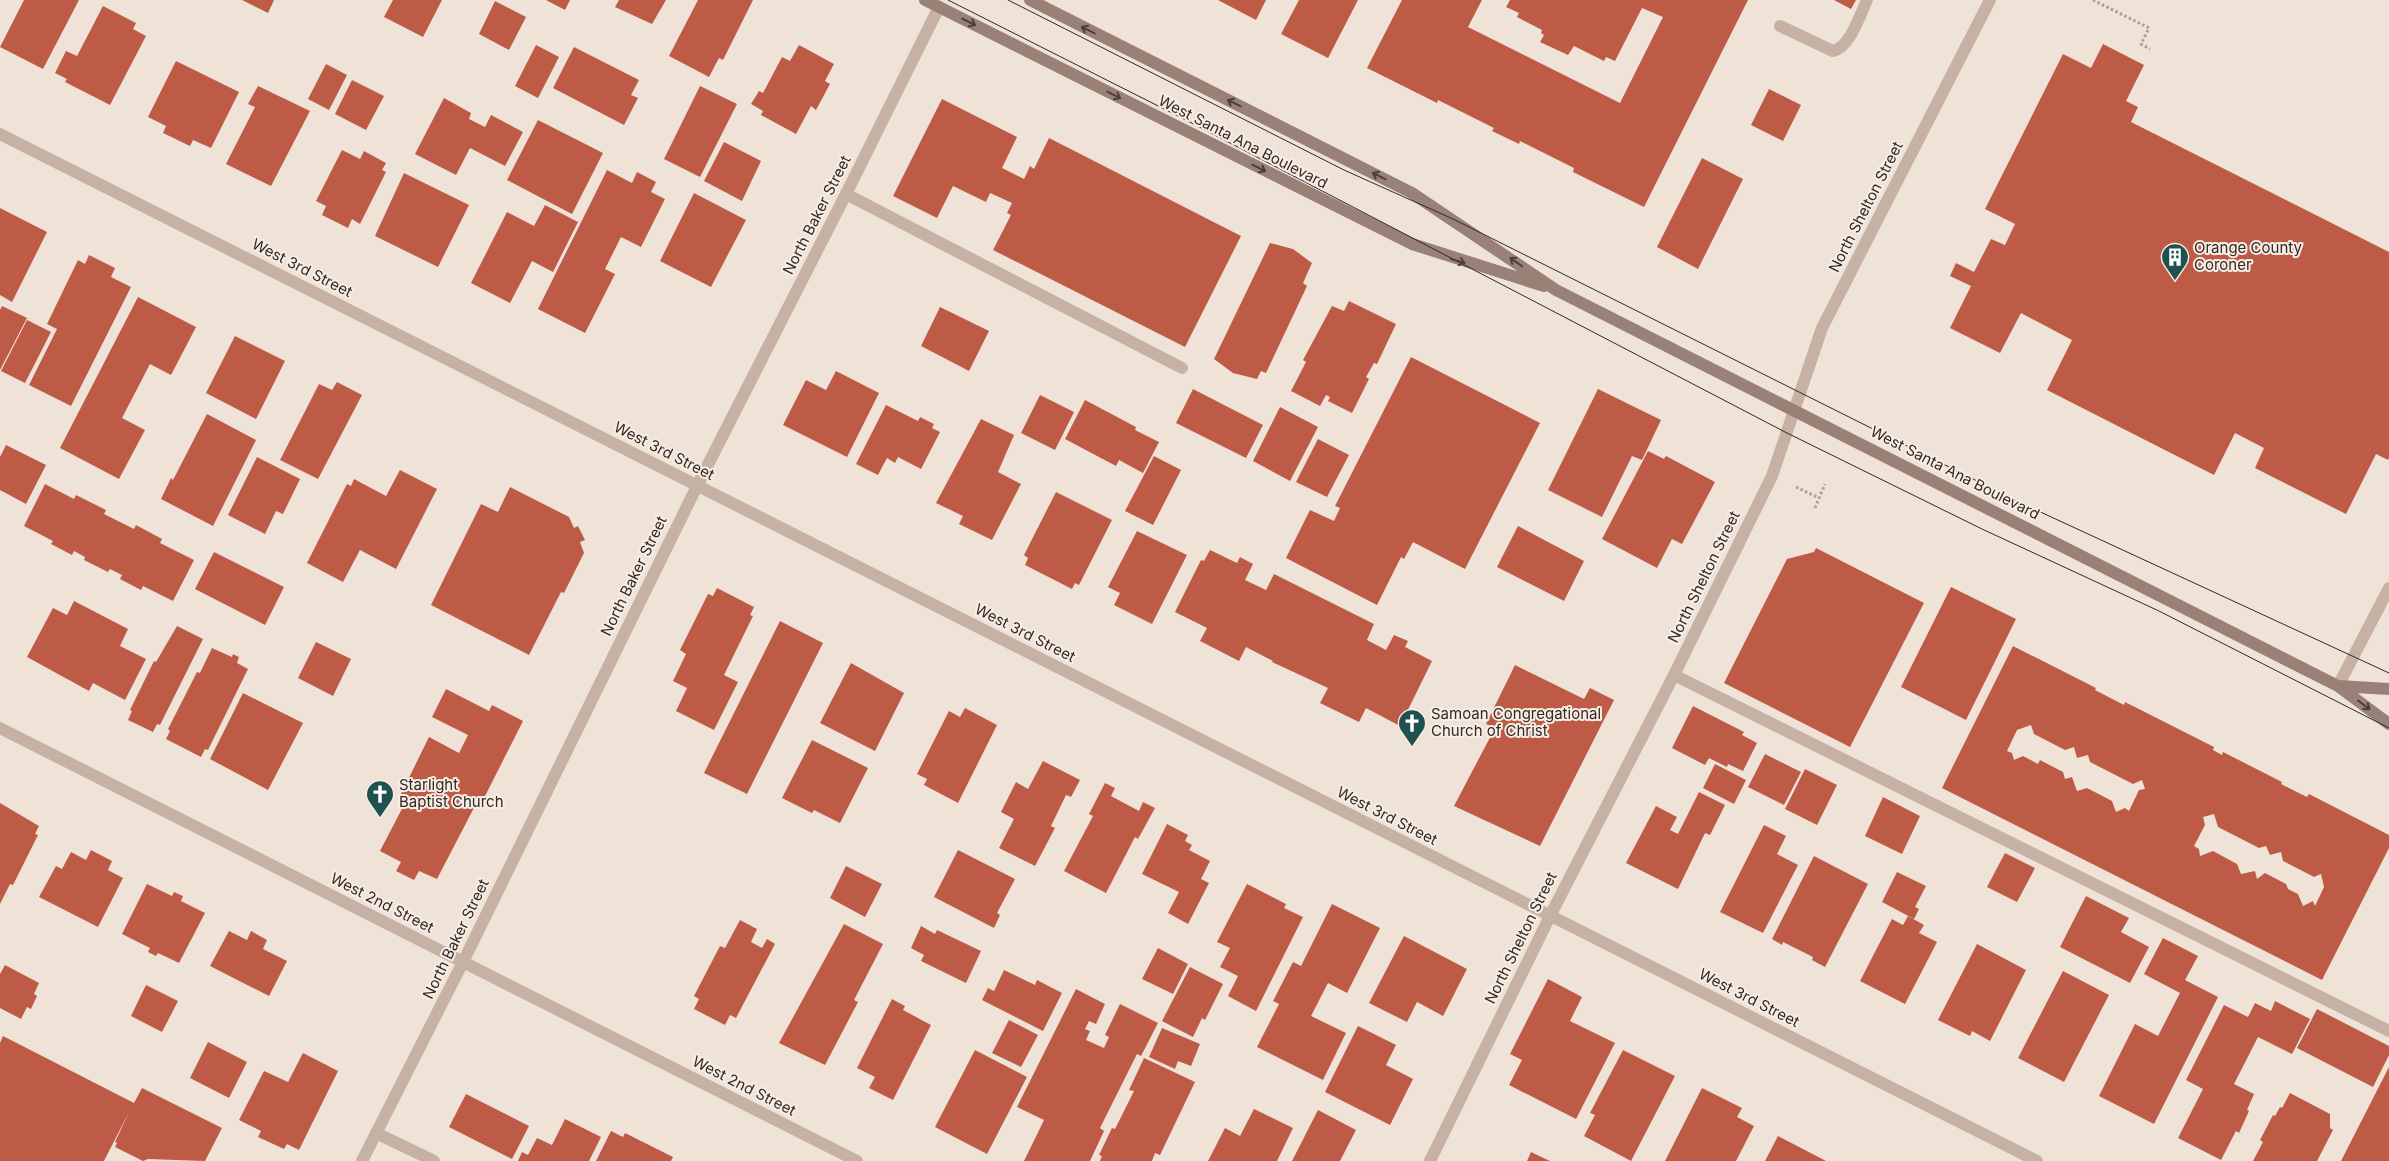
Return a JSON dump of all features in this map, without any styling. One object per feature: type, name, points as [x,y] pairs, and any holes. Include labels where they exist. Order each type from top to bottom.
[{"type":"main road","name":"West Santa Ana Boulevard","points":[[925,0],[1412,244],[1454,260],[1556,290]]},
{"type":"main road","name":"West Santa Ana Boulevard","points":[[1030,0],[1412,193],[1556,290],[2338,686],[2389,724]]},
{"type":"main road","name":"West Santa Ana Boulevard","points":[[2338,686],[2389,689]]},
{"type":"street","points":[[1780,26],[1833,51],[1838,50],[1846,41],[1867,0]]},
{"type":"street","name":"North Shelton Street","points":[[1430,1161],[1550,916],[1674,675],[1772,476],[1822,328],[1990,0]]},
{"type":"street","name":"North Baker Street","points":[[362,1161],[463,962],[697,486],[939,7]]},
{"type":"street","name":"West 3rd Street","points":[[0,134],[2037,1161]]},
{"type":"street","points":[[846,194],[1182,368]]},
{"type":"street","points":[[2338,686],[2389,588]]},
{"type":"street","points":[[1674,675],[2389,1032]]},
{"type":"street","name":"West 2nd Street","points":[[0,728],[857,1161]]},
{"type":"street","points":[[376,1132],[434,1161]]},
{"type":"path","points":[[2093,0],[2149,28],[2141,44],[2150,49]]},
{"type":"path","points":[[1815,508],[1825,484]]},
{"type":"path","points":[[1796,487],[1819,498]]},
{"type":"building","points":[[24,0],[79,0],[43,69],[0,47]]},
{"type":"building","points":[[242,0],[274,0],[268,13]]},
{"type":"building","points":[[393,0],[442,0],[423,37],[384,17]]},
{"type":"building","points":[[546,0],[570,0],[565,10]]},
{"type":"building","points":[[619,0],[666,0],[652,24],[615,7]]},
{"type":"building","points":[[698,0],[753,0],[723,60],[719,58],[709,77],[669,56]]},
{"type":"building","points":[[1218,0],[1266,0],[1256,20]]},
{"type":"building","points":[[1299,0],[1358,0],[1328,58],[1281,34]]},
{"type":"building","points":[[1402,0],[1482,0],[1468,27],[1620,103],[1663,17],[1642,8],[1615,61],[1606,57],[1604,61],[1574,46],[1568,55],[1540,42],[1544,35],[1541,33],[1542,30],[1517,17],[1519,13],[1506,7],[1510,0],[1748,0],[1644,207],[1573,172],[1574,168],[1520,141],[1519,144],[1492,131],[1494,128],[1438,100],[1437,103],[1367,68]]},
{"type":"building","points":[[1834,0],[1856,0],[1851,9]]},
{"type":"building","points":[[495,1],[526,17],[509,50],[479,34]]},
{"type":"building","points":[[103,6],[136,23],[133,29],[146,36],[110,105],[65,82],[67,79],[55,73],[66,51],[77,56]]},
{"type":"building","name":"Orange County Coroner","points":[[2103,44],[2144,65],[2126,101],[2138,107],[2131,122],[2389,252],[2389,458],[2388,460],[2376,454],[2346,514],[2255,468],[2264,448],[2235,433],[2214,475],[2047,390],[2072,340],[2021,313],[2000,353],[1950,328],[1971,286],[1950,276],[1956,263],[1974,272],[1991,239],[2005,245],[2015,224],[1985,209],[2063,54],[2091,68]]},
{"type":"building","points":[[536,45],[559,57],[538,98],[515,86]]},
{"type":"building","points":[[799,45],[834,64],[825,81],[830,84],[816,110],[811,106],[796,134],[761,115],[763,111],[751,104],[759,91],[763,93],[782,57],[790,61]]},
{"type":"building","points":[[574,47],[639,80],[631,95],[638,98],[624,125],[553,88]]},
{"type":"building","points":[[176,61],[239,92],[211,148],[193,140],[190,146],[163,133],[166,126],[148,117]]},
{"type":"building","points":[[326,64],[347,75],[329,110],[308,99]]},
{"type":"building","points":[[352,80],[384,96],[366,130],[335,114]]},
{"type":"building","points":[[258,86],[310,111],[271,186],[226,164],[255,107],[248,104]]},
{"type":"building","points":[[700,86],[737,104],[700,177],[664,159]]},
{"type":"building","points":[[1769,89],[1801,105],[1783,141],[1751,125]]},
{"type":"building","points":[[444,98],[471,113],[469,119],[485,127],[491,115],[523,132],[505,166],[470,148],[456,175],[415,154]]},
{"type":"building","points":[[942,99],[1017,137],[1002,168],[1024,179],[1030,166],[1034,169],[1049,138],[1241,236],[1185,347],[993,250],[1011,215],[1007,213],[1012,203],[990,193],[986,202],[953,186],[937,218],[893,196]]},
{"type":"building","points":[[538,120],[603,153],[572,214],[507,180]]},
{"type":"building","points":[[724,142],[761,161],[742,201],[704,181]]},
{"type":"building","points":[[342,150],[360,159],[364,151],[386,163],[382,170],[386,172],[360,224],[352,219],[348,228],[322,215],[326,206],[316,201]]},
{"type":"building","points":[[1702,158],[1743,179],[1698,269],[1657,247]]},
{"type":"building","points":[[607,170],[632,183],[637,172],[656,182],[651,192],[665,199],[641,247],[621,237],[605,269],[615,274],[585,333],[538,309]]},
{"type":"building","points":[[404,173],[469,205],[438,267],[375,236]]},
{"type":"building","points":[[694,193],[746,220],[711,287],[660,261]]},
{"type":"building","points":[[545,205],[578,222],[553,272],[532,261],[510,303],[471,283],[507,212],[534,226]]},
{"type":"building","points":[[0,208],[47,232],[12,302],[0,295]]},
{"type":"building","points":[[1270,243],[1293,249],[1312,263],[1303,283],[1307,286],[1266,373],[1261,371],[1257,379],[1233,373],[1214,359]]},
{"type":"building","points":[[89,255],[115,268],[111,277],[131,287],[71,406],[29,385],[57,329],[47,324],[78,260],[85,264]]},
{"type":"building","points":[[138,297],[196,327],[171,375],[150,364],[122,418],[145,430],[119,479],[60,448]]},
{"type":"building","points":[[1349,301],[1396,324],[1377,364],[1374,363],[1366,377],[1369,379],[1352,413],[1328,401],[1330,397],[1326,395],[1320,406],[1291,391],[1306,362],[1303,360],[1332,306],[1344,311]]},
{"type":"building","points":[[2,306],[27,318],[0,370],[0,310]]},
{"type":"building","points":[[940,307],[989,331],[969,371],[921,346]]},
{"type":"building","points":[[27,320],[51,332],[25,383],[1,371]]},
{"type":"building","points":[[235,336],[285,361],[256,419],[206,393]]},
{"type":"building","points":[[1411,357],[1540,423],[1465,569],[1413,542],[1404,559],[1401,557],[1377,605],[1286,558],[1310,510],[1334,521],[1340,508],[1335,506]]},
{"type":"building","points":[[836,371],[879,393],[847,457],[783,425],[806,380],[826,390]]},
{"type":"building","points":[[337,382],[362,395],[318,479],[280,460],[319,384],[332,390]]},
{"type":"building","points":[[1193,389],[1263,425],[1246,458],[1176,423]]},
{"type":"building","points":[[1598,389],[1661,420],[1642,460],[1632,456],[1602,517],[1548,490]]},
{"type":"building","points":[[1040,395],[1074,412],[1055,450],[1021,433]]},
{"type":"building","points":[[1085,400],[1136,427],[1135,430],[1159,442],[1143,473],[1119,460],[1116,466],[1065,439]]},
{"type":"building","points":[[886,405],[918,421],[920,417],[934,424],[932,428],[940,432],[921,469],[898,457],[895,463],[887,458],[878,475],[856,464]]},
{"type":"building","points":[[1280,407],[1318,427],[1290,481],[1253,461]]},
{"type":"building","points":[[207,414],[256,440],[213,526],[161,499],[171,478],[173,480]]},
{"type":"building","points":[[981,419],[1014,435],[998,472],[1021,484],[992,540],[959,524],[963,516],[936,503]]},
{"type":"building","points":[[1318,439],[1349,455],[1327,497],[1296,482]]},
{"type":"building","points":[[6,445],[46,465],[26,504],[0,490],[0,457]]},
{"type":"building","points":[[1648,451],[1664,459],[1666,456],[1715,482],[1682,544],[1672,539],[1657,568],[1602,539]]},
{"type":"building","points":[[1154,456],[1181,470],[1153,525],[1125,511]]},
{"type":"building","points":[[257,457],[300,479],[283,514],[276,511],[265,534],[228,515]]},
{"type":"building","points":[[400,470],[437,489],[396,569],[360,550],[343,582],[307,563],[347,484],[351,486],[354,479],[386,496]]},
{"type":"building","points":[[45,484],[74,499],[76,495],[106,510],[104,514],[134,529],[136,525],[162,539],[160,543],[194,560],[173,601],[143,586],[141,590],[120,579],[122,575],[110,569],[108,572],[84,560],[85,557],[74,551],[72,555],[51,544],[53,541],[24,526]]},
{"type":"building","points":[[510,487],[569,517],[574,528],[578,526],[585,540],[580,542],[584,553],[564,593],[561,592],[529,655],[431,605],[481,504],[498,512]]},
{"type":"building","points":[[1056,492],[1112,520],[1079,585],[1075,583],[1072,589],[1025,565],[1028,558],[1024,555]]},
{"type":"building","points":[[1518,526],[1584,561],[1564,601],[1497,567]]},
{"type":"building","points":[[1137,531],[1187,555],[1152,624],[1114,605],[1120,593],[1108,587]]},
{"type":"building","points":[[1816,548],[1924,603],[1850,747],[1724,683],[1787,559],[1814,552]]},
{"type":"building","points":[[1210,550],[1237,563],[1240,557],[1253,564],[1245,580],[1266,590],[1274,574],[1374,624],[1367,640],[1386,650],[1394,635],[1408,641],[1405,647],[1432,661],[1400,726],[1366,708],[1359,722],[1320,703],[1328,688],[1272,662],[1246,647],[1239,661],[1200,641],[1207,628],[1175,612],[1201,560],[1204,561]]},
{"type":"building","points":[[214,552],[284,587],[265,625],[195,589]]},
{"type":"building","points":[[1951,587],[2016,619],[1966,720],[1901,687]]},
{"type":"building","points":[[717,588],[754,607],[750,615],[753,616],[724,675],[738,682],[714,730],[676,711],[687,688],[673,681],[686,654],[680,650],[708,594],[713,596]]},
{"type":"building","points":[[74,601],[128,629],[120,646],[146,659],[125,700],[93,683],[89,691],[27,657],[53,608],[67,615]]},
{"type":"building","points":[[780,621],[823,643],[747,794],[704,773]]},
{"type":"building","points":[[177,626],[203,639],[160,725],[157,724],[153,732],[128,720],[132,711],[130,710],[154,661],[156,662]]},
{"type":"building","points":[[316,642],[351,659],[333,696],[298,678]]},
{"type":"building","points":[[2013,646],[2096,688],[2095,690],[2124,705],[2125,702],[2214,747],[2213,750],[2222,755],[2223,752],[2307,797],[2309,794],[2389,835],[2389,848],[2322,980],[1942,788]],"holes":[[[2031,725],[2034,734],[2065,750],[2074,747],[2077,758],[2088,755],[2090,762],[2133,784],[2142,780],[2145,789],[2139,790],[2129,811],[2125,808],[2116,812],[2112,801],[2087,788],[2077,791],[2072,777],[2065,779],[2063,772],[2040,760],[2038,764],[2023,756],[2014,760],[2012,753],[2007,751],[2017,730]],[[2214,814],[2218,827],[2259,848],[2266,846],[2270,855],[2281,852],[2283,861],[2314,877],[2321,874],[2324,887],[2315,906],[2313,901],[2303,906],[2298,894],[2288,889],[2286,884],[2265,873],[2257,879],[2255,871],[2241,874],[2237,864],[2213,851],[2200,856],[2199,849],[2194,846],[2205,825],[2203,817]]]},
{"type":"building","points":[[212,648],[232,657],[233,654],[239,657],[237,663],[248,669],[208,750],[205,749],[201,757],[166,739],[170,731],[168,729],[197,672],[200,673]]},
{"type":"building","points":[[851,663],[904,693],[875,751],[820,723]]},
{"type":"building","points":[[1515,665],[1584,699],[1590,688],[1614,700],[1540,846],[1454,806],[1495,728],[1486,724]]},
{"type":"building","points":[[446,689],[489,711],[492,705],[523,721],[480,806],[476,804],[437,879],[419,871],[414,880],[396,871],[401,862],[380,851],[406,801],[399,798],[429,737],[459,753],[468,735],[432,717]]},
{"type":"building","points":[[243,693],[303,723],[268,790],[210,759]]},
{"type":"building","points":[[1693,706],[1744,732],[1742,735],[1757,743],[1743,771],[1728,764],[1727,767],[1709,758],[1705,765],[1672,748]]},
{"type":"building","points":[[965,708],[997,725],[958,803],[924,785],[927,779],[917,774],[949,711],[960,717]]},
{"type":"building","points":[[812,740],[868,768],[840,823],[814,810],[812,813],[782,798]]},
{"type":"building","points":[[1765,754],[1801,772],[1784,805],[1748,787]]},
{"type":"building","points":[[1043,761],[1080,780],[1071,797],[1066,795],[1051,826],[1055,828],[1035,866],[999,848],[1014,819],[1001,812],[1016,782],[1028,789]]},
{"type":"building","points":[[1715,764],[1746,780],[1734,804],[1703,788]]},
{"type":"building","points":[[1805,769],[1837,785],[1817,825],[1785,809]]},
{"type":"building","points":[[1105,783],[1115,788],[1111,796],[1139,811],[1143,802],[1155,808],[1138,839],[1135,837],[1106,893],[1064,871],[1093,816],[1089,814]]},
{"type":"building","points":[[1699,792],[1725,805],[1710,835],[1705,833],[1678,889],[1626,863],[1656,806],[1677,817],[1670,830],[1678,834]]},
{"type":"building","points":[[1883,797],[1920,816],[1902,854],[1865,836]]},
{"type":"building","points":[[0,803],[39,826],[35,834],[38,835],[13,885],[10,884],[0,904]]},
{"type":"building","points":[[1167,824],[1188,835],[1185,841],[1192,845],[1189,850],[1210,861],[1201,879],[1209,883],[1188,924],[1168,913],[1179,892],[1142,874]]},
{"type":"building","points":[[1764,825],[1786,836],[1777,854],[1798,865],[1763,933],[1720,912]]},
{"type":"building","points":[[91,850],[112,861],[108,870],[123,878],[98,927],[39,897],[56,866],[62,869],[71,852],[86,860]]},
{"type":"building","points":[[958,850],[1015,879],[997,913],[1000,915],[994,928],[934,897]]},
{"type":"building","points":[[2005,853],[2035,868],[2017,902],[1987,887]]},
{"type":"building","points":[[1814,856],[1868,884],[1825,967],[1812,960],[1813,957],[1783,942],[1782,945],[1772,939]]},
{"type":"building","points":[[846,866],[882,884],[865,917],[830,898]]},
{"type":"building","points":[[1897,872],[1926,886],[1915,907],[1919,909],[1914,919],[1882,902]]},
{"type":"building","points":[[147,884],[172,896],[174,892],[183,896],[181,901],[205,913],[179,963],[158,953],[156,956],[148,952],[150,948],[122,934]]},
{"type":"building","points":[[1247,884],[1286,904],[1284,908],[1303,917],[1256,1011],[1228,996],[1238,976],[1220,967],[1230,948],[1217,942]]},
{"type":"building","points":[[2086,896],[2129,918],[2121,932],[2149,947],[2130,983],[2060,947]]},
{"type":"building","points":[[1332,904],[1380,928],[1347,993],[1328,983],[1311,1016],[1346,1033],[1323,1080],[1257,1047],[1279,1004],[1273,1001],[1293,962],[1301,966]]},
{"type":"building","points":[[1908,916],[1924,925],[1919,933],[1937,942],[1905,1004],[1860,981],[1892,919],[1903,925]]},
{"type":"building","points":[[740,920],[757,929],[751,942],[762,948],[767,939],[775,944],[736,1018],[730,1015],[725,1025],[694,1009],[699,999],[694,996],[720,946],[725,948]]},
{"type":"building","points":[[844,924],[883,944],[854,1000],[858,1002],[825,1065],[779,1043]]},
{"type":"building","points":[[921,926],[935,934],[937,930],[981,951],[966,983],[921,961],[924,955],[911,948]]},
{"type":"building","points":[[229,931],[247,940],[251,931],[267,940],[263,949],[287,961],[269,996],[210,966]]},
{"type":"building","points":[[1404,936],[1467,969],[1443,1016],[1417,1002],[1407,1022],[1369,1003]]},
{"type":"building","points":[[2163,938],[2198,956],[2185,980],[2218,997],[2154,1124],[2099,1096],[2135,1024],[2158,1036],[2180,993],[2144,974]]},
{"type":"building","points":[[1977,944],[2026,970],[1990,1041],[1972,1031],[1970,1036],[1938,1020]]},
{"type":"building","points":[[1158,948],[1188,964],[1173,994],[1142,979]]},
{"type":"building","points":[[5,965],[39,983],[34,994],[37,996],[31,1009],[27,1007],[21,1019],[0,1008],[0,974]]},
{"type":"building","points":[[1190,967],[1223,984],[1205,1020],[1202,1018],[1193,1037],[1162,1021]]},
{"type":"building","points":[[1004,970],[1035,985],[1037,980],[1062,993],[1043,1031],[982,1000],[988,988],[994,991]]},
{"type":"building","points":[[2063,971],[2109,995],[2064,1082],[2018,1058]]},
{"type":"building","points":[[1548,979],[1582,997],[1570,1021],[1615,1043],[1576,1119],[1509,1085],[1522,1060],[1510,1054]]},
{"type":"building","points":[[146,985],[178,1001],[162,1032],[131,1016]]},
{"type":"building","points":[[1076,989],[1105,1004],[1096,1024],[1089,1021],[1085,1029],[1090,1031],[1086,1040],[1104,1048],[1109,1037],[1105,1035],[1120,1004],[1158,1023],[1141,1056],[1137,1054],[1100,1128],[1104,1131],[1090,1161],[1024,1161],[1044,1120],[1017,1107]]},
{"type":"building","points":[[892,999],[905,1006],[903,1010],[931,1025],[893,1100],[869,1088],[875,1077],[857,1068]]},
{"type":"building","points":[[2275,1001],[2310,1019],[2292,1054],[2258,1037],[2234,1084],[2254,1094],[2247,1110],[2249,1111],[2239,1133],[2236,1131],[2221,1160],[2178,1138],[2203,1089],[2186,1080],[2224,1005],[2248,1017],[2255,1003],[2271,1011]]},
{"type":"building","points":[[2317,1009],[2389,1046],[2389,1055],[2373,1087],[2297,1048]]},
{"type":"building","points":[[1009,1020],[1038,1035],[1021,1067],[992,1053]]},
{"type":"building","points":[[1358,1026],[1396,1045],[1386,1065],[1413,1079],[1390,1125],[1325,1092]]},
{"type":"building","points":[[1162,1028],[1200,1044],[1191,1066],[1178,1061],[1175,1069],[1149,1057]]},
{"type":"building","points":[[3,1036],[134,1103],[142,1088],[222,1128],[205,1161],[148,1159],[143,1161],[115,1147],[117,1143],[115,1142],[129,1112],[104,1161],[0,1161],[0,1043]]},
{"type":"building","points":[[208,1042],[247,1062],[229,1098],[190,1078]]},
{"type":"building","points":[[975,1050],[1027,1077],[987,1154],[935,1127]]},
{"type":"building","points":[[1623,1050],[1675,1076],[1631,1161],[1584,1136],[1595,1115],[1590,1113]]},
{"type":"building","points":[[303,1053],[338,1071],[299,1150],[287,1144],[284,1149],[258,1137],[261,1131],[239,1120],[264,1071],[288,1082]]},
{"type":"building","points":[[1144,1058],[1195,1082],[1160,1155],[1155,1153],[1152,1161],[1100,1161],[1102,1156],[1099,1155],[1112,1128],[1115,1129],[1134,1091],[1129,1090]]},
{"type":"building","points":[[2389,1067],[2389,1161],[2341,1161]]},
{"type":"building","points":[[1702,1088],[1742,1108],[1737,1117],[1754,1126],[1736,1161],[1665,1161]]},
{"type":"building","points":[[2290,1093],[2330,1114],[2330,1128],[2333,1130],[2317,1161],[2253,1161],[2263,1142],[2260,1140],[2273,1115],[2275,1116],[2280,1107],[2282,1108]]},
{"type":"building","points":[[466,1094],[529,1126],[512,1159],[449,1127]]},
{"type":"building","points":[[1254,1109],[1293,1128],[1277,1161],[1208,1161],[1225,1128],[1240,1136]]},
{"type":"building","points":[[1318,1110],[1356,1130],[1340,1161],[1292,1161]]},
{"type":"building","points":[[565,1119],[601,1137],[589,1161],[518,1161],[522,1152],[528,1155],[537,1138],[552,1145]]},
{"type":"building","points":[[611,1131],[623,1137],[625,1133],[673,1157],[671,1161],[596,1161]]},
{"type":"building","points":[[1778,1136],[1826,1161],[1765,1161]]},
{"type":"building","points":[[1531,1152],[1550,1161],[1527,1161]]},
{"type":"tram line","points":[[948,0],[1184,119],[1787,433],[1982,529],[2159,611],[2389,728]]},
{"type":"tram line","points":[[1008,0],[1344,170],[1453,219],[2021,503],[2389,673]]},
{"type":"place","name":"Orange County Coroner","points":[[2175,281]]},
{"type":"place","name":"Samoan Congregational Church of Christ","points":[[1412,747]]},
{"type":"place","name":"Starlight Baptist Church","points":[[380,818]]}]
